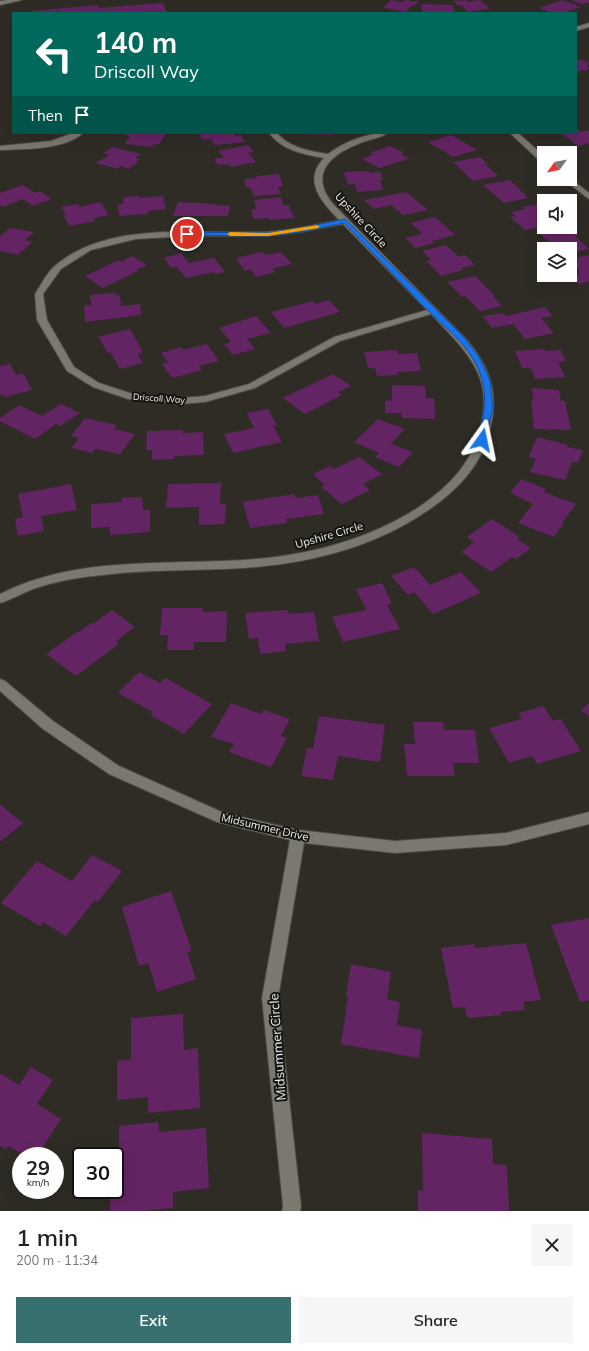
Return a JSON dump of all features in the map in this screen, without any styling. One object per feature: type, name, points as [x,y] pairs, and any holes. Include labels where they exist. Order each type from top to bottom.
[{"type":"street","points":[[0,3],[19,0]]},
{"type":"street","points":[[577,29],[589,25]]},
{"type":"street","points":[[0,148],[31,147],[53,143],[76,134]]},
{"type":"street","points":[[275,134],[278,139],[287,146],[301,152],[329,157]]},
{"type":"street","name":"Upshire Circle","points":[[0,599],[49,580],[92,571],[283,560],[318,553],[360,541],[418,513],[442,495],[468,468],[482,440],[489,408],[486,380],[475,357],[459,336],[432,311],[345,221],[324,197],[318,187],[318,177],[322,167],[329,157],[352,142],[380,134]]},
{"type":"street","points":[[515,134],[537,154]]},
{"type":"street","points":[[576,186],[589,197]]},
{"type":"street","name":"Driscoll Way","points":[[345,221],[301,230],[268,234],[187,234],[136,236],[88,248],[58,267],[39,294],[42,320],[70,369],[96,385],[132,398],[181,402],[205,399],[252,386],[337,339],[432,311]]},
{"type":"street","name":"Midsummer Drive","points":[[0,684],[48,725],[114,770],[222,818],[298,836],[395,847],[506,839],[589,818]]},
{"type":"street","name":"Midsummer Circle","points":[[291,1211],[292,1206],[270,998],[298,836]]},
{"type":"building","points":[[391,0],[419,2],[414,6],[411,6],[406,12],[383,8]]},
{"type":"building","points":[[466,0],[468,2],[480,0],[490,9],[468,12],[461,5],[458,6],[454,1]]},
{"type":"building","points":[[563,0],[581,7],[566,12],[549,12],[539,8]]},
{"type":"building","points":[[571,0],[589,0],[589,2],[582,4]]},
{"type":"building","points":[[163,3],[167,12],[31,11],[98,5],[99,8]]},
{"type":"building","points":[[421,4],[451,5],[453,6],[455,12],[423,12]]},
{"type":"building","points":[[577,59],[589,62],[587,66],[589,68],[585,71],[582,70],[577,73]]},
{"type":"building","points":[[577,129],[581,132],[589,130],[589,143],[578,146],[562,134],[577,134]]},
{"type":"building","points":[[166,134],[159,144],[154,144],[152,147],[125,144],[130,136],[124,135]]},
{"type":"building","points":[[200,134],[241,135],[245,142],[214,145],[211,139],[203,140]]},
{"type":"building","points":[[301,134],[333,134],[333,135]]},
{"type":"building","points":[[451,135],[477,150],[453,157],[428,142]]},
{"type":"building","points":[[248,145],[254,152],[248,153],[256,162],[231,167],[228,164],[220,165],[216,163],[214,159],[224,157],[218,151]]},
{"type":"building","points":[[390,146],[404,153],[401,154],[409,159],[379,168],[362,159],[373,155],[370,153]]},
{"type":"building","points":[[112,147],[141,154],[135,158],[140,159],[129,169],[121,166],[117,169],[96,163],[109,155],[103,153]]},
{"type":"building","points":[[480,157],[498,176],[473,181],[453,162]]},
{"type":"building","points":[[368,171],[369,173],[380,172],[383,180],[380,180],[383,190],[357,192],[355,184],[348,185],[344,172]]},
{"type":"building","points":[[279,174],[283,186],[278,187],[281,194],[254,196],[250,187],[246,187],[244,179],[257,178],[256,176]]},
{"type":"building","points":[[510,180],[528,198],[504,203],[483,185]]},
{"type":"building","points":[[23,185],[35,193],[40,191],[51,199],[33,206],[23,199],[3,207],[0,205],[0,193]]},
{"type":"building","points":[[406,192],[428,210],[403,215],[391,205],[374,209],[364,200]]},
{"type":"building","points":[[139,196],[140,198],[163,196],[166,209],[148,211],[148,214],[119,216],[118,204],[124,204],[123,197]]},
{"type":"building","points":[[281,197],[283,205],[289,205],[294,218],[270,220],[269,218],[254,219],[251,210],[256,209],[254,200]]},
{"type":"building","points":[[100,202],[109,215],[94,218],[95,221],[70,226],[63,215],[66,215],[61,207],[78,204],[80,207]]},
{"type":"building","points":[[178,202],[230,206],[228,216],[173,216]]},
{"type":"building","points":[[537,204],[537,227],[525,230],[510,217],[516,216],[511,212],[525,209],[522,207]]},
{"type":"building","points":[[435,217],[455,235],[432,241],[435,243],[416,248],[405,238],[423,234],[411,223]]},
{"type":"building","points":[[10,228],[34,232],[25,240],[32,242],[18,255],[0,251],[0,236]]},
{"type":"building","points":[[540,234],[576,234],[578,236],[575,236],[589,249],[577,252],[577,242],[549,242]]},
{"type":"building","points":[[446,245],[459,257],[465,255],[475,265],[461,268],[463,270],[441,276],[426,261],[431,260],[422,251]]},
{"type":"building","points":[[263,252],[266,255],[281,252],[292,264],[272,269],[275,272],[256,277],[250,269],[245,271],[236,258]]},
{"type":"building","points":[[181,253],[189,263],[214,258],[225,272],[216,274],[214,272],[186,278],[177,267],[171,268],[164,258]]},
{"type":"building","points":[[589,255],[589,281],[579,284],[577,282],[577,274],[580,273],[578,271],[580,270],[577,268],[577,258]]},
{"type":"building","points":[[132,256],[147,265],[103,288],[85,276],[119,260],[121,262]]},
{"type":"building","points":[[475,276],[494,295],[492,295],[502,306],[480,311],[465,296],[462,297],[447,282]]},
{"type":"building","points":[[116,293],[116,296],[120,295],[121,306],[140,304],[141,315],[85,322],[84,306],[91,305],[90,295]]},
{"type":"building","points":[[329,300],[340,312],[284,328],[271,312],[313,301],[316,304]]},
{"type":"building","points":[[545,307],[553,316],[541,318],[554,333],[525,339],[513,324],[492,328],[483,316],[504,313],[506,316]]},
{"type":"building","points":[[256,316],[271,333],[247,339],[255,349],[233,355],[224,344],[231,342],[219,328]]},
{"type":"building","points":[[130,329],[143,352],[138,354],[143,363],[120,369],[110,352],[108,353],[98,337]]},
{"type":"building","points":[[207,344],[219,361],[199,366],[202,370],[172,378],[162,364],[168,362],[161,353],[181,347],[183,350]]},
{"type":"building","points":[[544,349],[545,351],[561,350],[566,361],[558,362],[565,377],[535,379],[531,368],[522,368],[515,351]]},
{"type":"building","points":[[397,350],[398,354],[417,353],[421,371],[397,372],[398,375],[377,376],[375,368],[368,368],[364,352]]},
{"type":"building","points":[[10,364],[16,375],[23,373],[32,390],[5,397],[3,394],[0,395],[0,366]]},
{"type":"building","points":[[333,374],[351,386],[338,392],[342,395],[305,414],[283,398]]},
{"type":"building","points":[[392,385],[425,386],[426,398],[434,398],[435,419],[402,418],[402,413],[385,413],[385,400],[392,401]]},
{"type":"building","points":[[532,388],[559,390],[561,401],[565,401],[571,430],[534,429],[531,400],[533,400]]},
{"type":"building","points":[[61,404],[80,413],[60,426],[56,424],[35,439],[0,421],[0,418],[19,405],[42,416]]},
{"type":"building","points":[[268,409],[277,425],[273,426],[282,442],[233,453],[224,434],[254,428],[247,413]]},
{"type":"building","points":[[85,418],[117,425],[114,429],[135,434],[120,454],[95,449],[92,453],[72,448],[79,438],[71,436]]},
{"type":"building","points":[[378,419],[405,429],[391,444],[413,452],[399,467],[375,457],[379,453],[354,442]]},
{"type":"building","points":[[183,430],[183,433],[203,432],[204,455],[174,456],[174,459],[152,460],[152,450],[146,450],[147,431]]},
{"type":"building","points":[[537,437],[568,445],[567,447],[583,450],[578,463],[572,462],[565,480],[530,472],[536,459],[529,457]]},
{"type":"building","points":[[359,457],[382,474],[363,484],[370,490],[342,504],[321,487],[325,485],[313,474],[330,466],[334,469]]},
{"type":"building","points":[[521,479],[546,489],[544,492],[576,504],[554,537],[518,523],[533,504],[510,493]]},
{"type":"building","points":[[221,483],[220,504],[226,504],[225,524],[199,525],[199,507],[166,508],[168,484]]},
{"type":"building","points":[[71,484],[77,510],[41,516],[44,531],[18,536],[15,519],[23,517],[18,494]]},
{"type":"building","points":[[294,494],[296,498],[318,495],[324,514],[286,519],[287,523],[250,528],[243,502]]},
{"type":"building","points":[[142,497],[143,510],[150,510],[150,532],[110,535],[110,527],[91,528],[91,504],[122,502],[121,498]]},
{"type":"building","points":[[492,519],[520,537],[517,539],[531,548],[516,559],[512,557],[491,572],[461,552],[474,542],[467,537]]},
{"type":"building","points":[[414,567],[430,585],[461,572],[481,593],[433,614],[414,592],[408,595],[391,576]]},
{"type":"building","points":[[382,583],[392,604],[387,605],[400,629],[343,642],[332,617],[366,610],[356,589]]},
{"type":"building","points":[[162,608],[203,608],[203,612],[227,611],[226,642],[194,642],[194,650],[167,650],[168,635],[160,635]]},
{"type":"building","points":[[112,610],[135,627],[116,641],[119,644],[76,676],[46,654],[91,623],[93,624]]},
{"type":"building","points":[[288,610],[289,614],[314,612],[319,641],[285,644],[286,651],[260,654],[258,638],[249,639],[245,613]]},
{"type":"building","points":[[139,672],[160,683],[165,678],[212,704],[184,734],[150,715],[153,712],[118,693]]},
{"type":"building","points":[[231,703],[261,714],[264,710],[290,719],[281,736],[287,738],[271,767],[229,752],[234,744],[211,737]]},
{"type":"building","points":[[589,703],[589,716],[581,710]]},
{"type":"building","points":[[543,706],[553,721],[561,719],[581,751],[537,764],[532,756],[509,763],[489,728],[522,719],[519,713]]},
{"type":"building","points":[[319,716],[385,725],[380,762],[338,756],[333,780],[301,776],[307,748],[313,749]]},
{"type":"building","points":[[413,722],[443,722],[444,730],[475,730],[479,763],[453,763],[455,776],[407,776],[404,744],[415,744]]},
{"type":"building","points":[[0,804],[23,823],[0,842]]},
{"type":"building","points":[[92,855],[122,871],[98,902],[95,900],[66,936],[43,922],[40,926],[1,903],[37,861],[72,881]]},
{"type":"building","points":[[171,891],[192,951],[187,952],[196,979],[157,992],[148,963],[139,966],[122,907]]},
{"type":"building","points":[[589,918],[589,1000],[580,1002],[551,925]]},
{"type":"building","points":[[526,943],[541,1000],[523,1002],[525,1010],[500,1012],[501,1015],[467,1018],[465,1007],[453,1008],[441,948],[475,944],[475,948]]},
{"type":"building","points":[[351,964],[391,972],[387,999],[400,1002],[397,1025],[422,1030],[419,1058],[341,1044]]},
{"type":"building","points":[[183,1014],[184,1050],[198,1048],[200,1108],[148,1113],[148,1097],[117,1100],[117,1061],[131,1059],[131,1018]]},
{"type":"building","points":[[31,1067],[53,1080],[37,1104],[61,1119],[43,1147],[12,1147],[12,1148],[8,1146],[6,1149],[0,1146],[0,1073],[19,1085]]},
{"type":"building","points":[[158,1122],[159,1132],[206,1128],[209,1188],[173,1192],[173,1208],[142,1211],[110,1211],[110,1199],[124,1199],[124,1147],[119,1147],[119,1126]]},
{"type":"building","points":[[422,1133],[492,1139],[493,1164],[507,1165],[509,1211],[418,1211],[418,1190],[423,1191]]},
{"type":"slow traffic","points":[[230,234],[268,234],[317,227]]},
{"type":"route","points":[[187,234],[268,234],[301,230],[345,221],[432,311],[459,336],[475,357],[486,380],[489,408],[482,440]]}]
